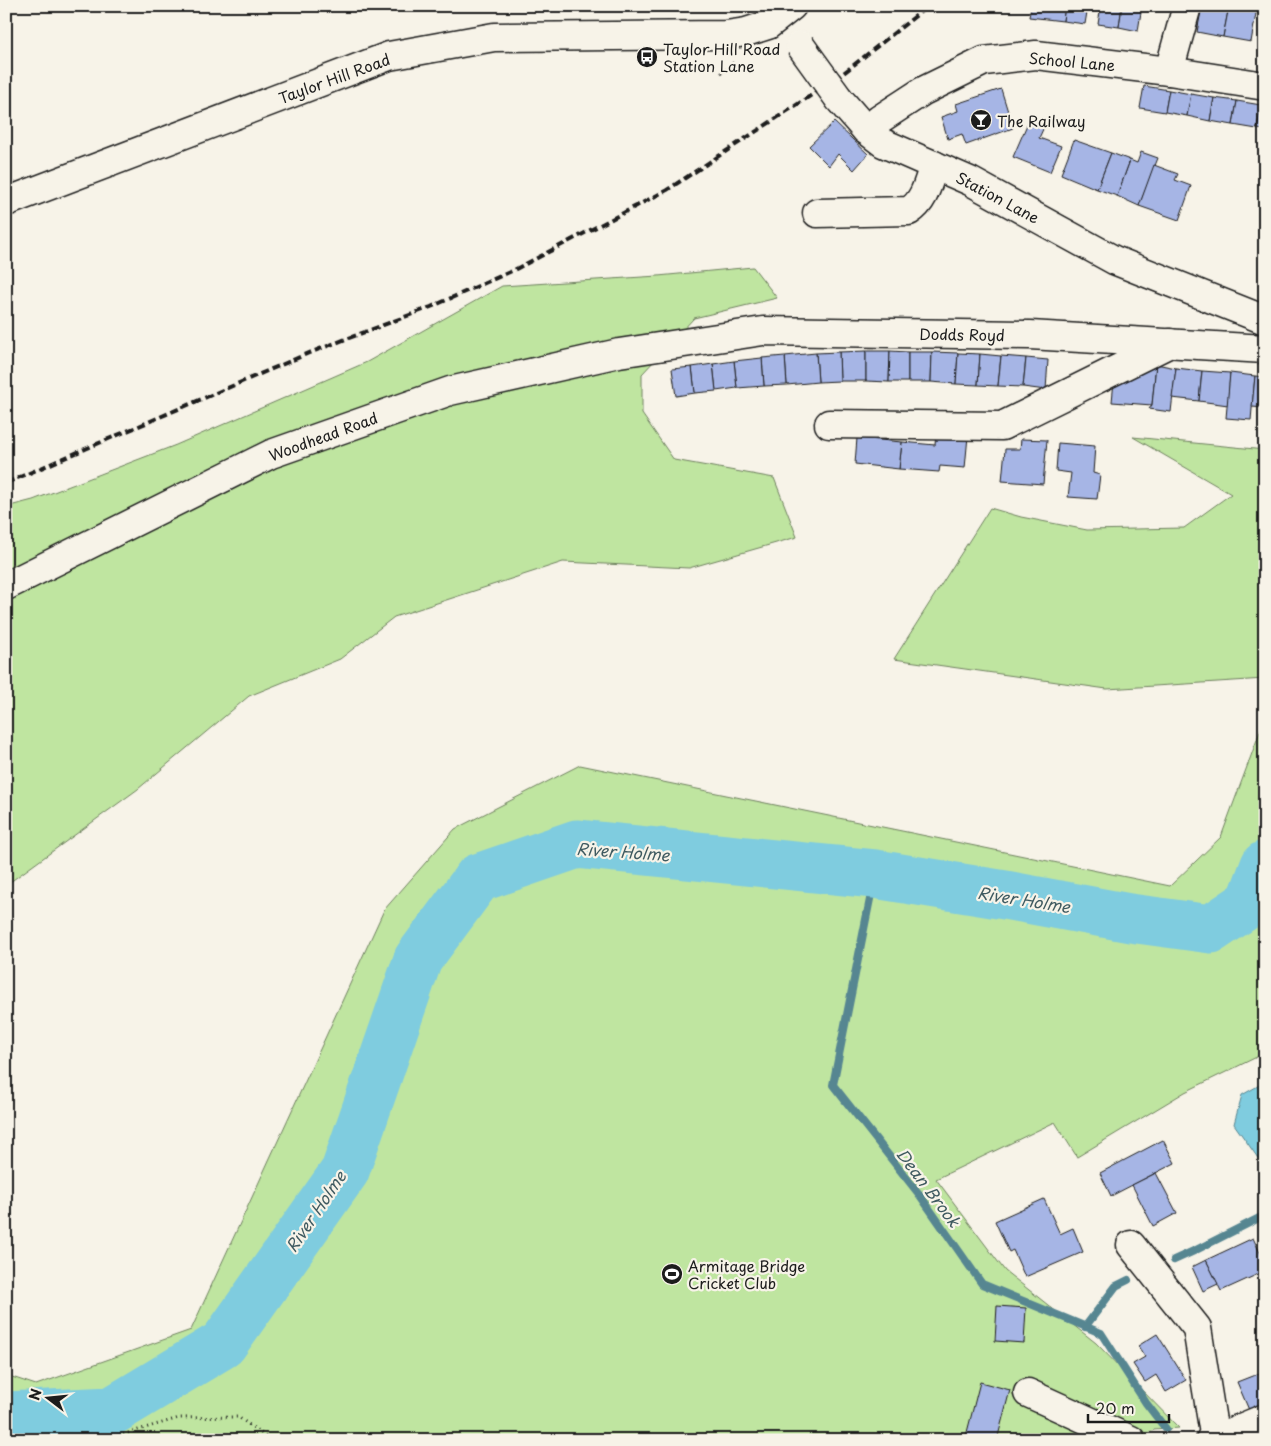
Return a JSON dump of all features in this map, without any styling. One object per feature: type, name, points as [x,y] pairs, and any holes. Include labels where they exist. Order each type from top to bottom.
[{"type":"street","points":[[768,25],[792,6]]},
{"type":"street","points":[[1170,71],[1187,6]]},
{"type":"street","name":"Station Lane","points":[[768,25],[800,45],[839,99],[866,130],[884,142],[970,181],[1114,260],[1265,320]]},
{"type":"street","name":"Taylor Hill Road","points":[[6,202],[389,56],[494,37],[726,35],[746,32],[768,25]]},
{"type":"street","name":"School Lane","points":[[866,130],[923,91],[984,61],[1036,55],[1170,71],[1265,86]]},
{"type":"street","points":[[817,213],[909,211],[917,206],[923,197],[934,165]]},
{"type":"street","name":"Dodds Royd","points":[[660,347],[763,331],[1030,335],[1265,349]]},
{"type":"street","points":[[829,424],[1002,426],[1170,343]]},
{"type":"street","name":"Woodhead Road","points":[[6,586],[271,454],[450,391],[619,353],[660,347]]},
{"type":"street","points":[[1131,1245],[1197,1328],[1214,1440]]},
{"type":"street","points":[[1028,1393],[1131,1440]]},
{"type":"street","points":[[1210,1440],[1265,1418]]},
{"type":"path","points":[[104,1440],[179,1418],[238,1417],[271,1440]]},
{"type":"green space","points":[[753,267],[777,298],[694,318],[642,374],[642,414],[674,460],[774,478],[797,537],[689,568],[563,562],[394,617],[340,659],[249,696],[138,789],[6,885],[6,507],[33,500],[176,445],[367,362],[502,286],[658,276]]},
{"type":"green space","points":[[1133,437],[1265,450],[1265,679],[1107,689],[894,659],[990,508],[1021,517],[1087,530],[1184,528],[1231,494]]},
{"type":"green space","points":[[1265,718],[1265,1053],[1185,1092],[1077,1157],[1055,1122],[936,1179],[1005,1271],[1096,1343],[1179,1428],[1154,1430],[1135,1440],[6,1440],[6,1375],[36,1385],[191,1330],[384,910],[455,829],[580,765],[1170,886],[1221,837]]},
{"type":"water","points":[[1265,1082],[1265,1168],[1234,1124],[1242,1095]]},
{"type":"building","points":[[1031,6],[1065,6],[1063,21],[1029,17]]},
{"type":"building","points":[[1065,6],[1088,6],[1085,24],[1063,21]]},
{"type":"building","points":[[1101,6],[1122,6],[1119,27],[1098,24]]},
{"type":"building","points":[[1122,6],[1142,6],[1138,31],[1119,27]]},
{"type":"building","points":[[1202,6],[1229,6],[1223,37],[1197,32]]},
{"type":"building","points":[[1229,6],[1257,8],[1251,42],[1223,37]]},
{"type":"building","points":[[1144,86],[1169,90],[1165,112],[1140,108]]},
{"type":"building","points":[[1001,89],[1013,128],[966,145],[962,134],[948,139],[941,117],[958,111],[956,104]]},
{"type":"building","points":[[1169,90],[1191,94],[1187,116],[1165,112]]},
{"type":"building","points":[[1191,94],[1214,98],[1210,121],[1187,116]]},
{"type":"building","points":[[1214,98],[1237,101],[1233,125],[1210,121]]},
{"type":"building","points":[[1237,101],[1261,105],[1257,129],[1233,125]]},
{"type":"building","points":[[1261,105],[1265,106],[1265,130],[1257,129]]},
{"type":"building","points":[[1029,120],[1044,127],[1039,138],[1061,146],[1050,172],[1013,157]]},
{"type":"building","points":[[834,122],[868,154],[854,170],[838,154],[829,166],[809,146]]},
{"type":"building","points":[[1074,140],[1111,153],[1097,189],[1061,174]]},
{"type":"building","points":[[1141,152],[1158,158],[1139,206],[1117,196],[1130,160],[1137,163]]},
{"type":"building","points":[[1111,153],[1130,160],[1117,196],[1097,189]]},
{"type":"building","points":[[1154,165],[1178,174],[1175,180],[1191,186],[1179,220],[1139,206]]},
{"type":"building","points":[[866,351],[866,381],[840,381],[839,352]]},
{"type":"building","points":[[866,351],[890,351],[889,382],[866,381]]},
{"type":"building","points":[[890,351],[908,352],[908,382],[889,382]]},
{"type":"building","points":[[839,352],[840,381],[818,382],[816,353]]},
{"type":"building","points":[[908,352],[932,352],[931,382],[908,382]]},
{"type":"building","points":[[932,352],[958,353],[956,384],[931,382]]},
{"type":"building","points":[[816,353],[818,382],[787,385],[785,356]]},
{"type":"building","points":[[958,353],[980,354],[978,385],[956,384]]},
{"type":"building","points":[[980,354],[1001,356],[998,386],[978,385]]},
{"type":"building","points":[[785,356],[787,385],[764,386],[762,358]]},
{"type":"building","points":[[1001,356],[1026,358],[1023,387],[998,386]]},
{"type":"building","points":[[762,358],[764,386],[737,388],[734,361]]},
{"type":"building","points":[[1026,358],[1048,360],[1046,390],[1023,387]]},
{"type":"building","points":[[734,361],[737,388],[716,391],[713,364]]},
{"type":"building","points":[[713,364],[716,391],[695,393],[692,367]]},
{"type":"building","points":[[1156,364],[1152,405],[1112,402],[1114,381]]},
{"type":"building","points":[[1156,364],[1176,368],[1171,412],[1149,409],[1152,405]]},
{"type":"building","points":[[692,367],[695,393],[676,396],[672,369]]},
{"type":"building","points":[[1176,368],[1202,371],[1199,401],[1172,398]]},
{"type":"building","points":[[1202,371],[1230,373],[1228,405],[1199,401]]},
{"type":"building","points":[[1230,373],[1255,376],[1251,420],[1226,418]]},
{"type":"building","points":[[1255,376],[1265,377],[1265,408],[1252,407]]},
{"type":"building","points":[[936,433],[968,436],[965,468],[940,466],[939,472],[899,469],[902,442],[935,445]]},
{"type":"building","points":[[857,438],[902,442],[899,469],[855,464]]},
{"type":"building","points":[[1021,439],[1047,440],[1043,484],[1002,481],[1005,449],[1020,449]]},
{"type":"building","points":[[1058,443],[1095,446],[1093,473],[1100,475],[1097,499],[1068,497],[1071,473],[1056,471]]},
{"type":"building","points":[[1163,1140],[1175,1163],[1111,1196],[1100,1173]]},
{"type":"building","points":[[1156,1173],[1177,1213],[1153,1226],[1132,1185]]},
{"type":"building","points":[[1044,1199],[1060,1234],[1073,1228],[1083,1252],[1025,1277],[1013,1250],[1009,1252],[995,1221]]},
{"type":"building","points":[[1253,1238],[1265,1263],[1265,1271],[1221,1291],[1206,1260]]},
{"type":"building","points":[[1206,1260],[1218,1284],[1203,1291],[1192,1267]]},
{"type":"building","points":[[997,1306],[1026,1308],[1024,1343],[995,1341]]},
{"type":"building","points":[[1157,1334],[1186,1380],[1166,1392],[1156,1375],[1145,1382],[1133,1364],[1145,1357],[1138,1346]]},
{"type":"building","points":[[1265,1371],[1265,1404],[1249,1410],[1237,1382]]},
{"type":"building","points":[[980,1382],[1010,1390],[997,1440],[965,1440]]},
{"type":"waterway","name":"River Holme","points":[[6,1416],[112,1411],[223,1344],[345,1171],[418,959],[478,878],[577,844],[875,874],[1130,918],[1211,929],[1251,902],[1265,865]]},
{"type":"waterway","name":"Dean Brook","points":[[875,874],[833,1085],[919,1194],[982,1284],[1101,1333],[1146,1403],[1166,1429]]},
{"type":"waterway","points":[[1174,1260],[1265,1215]]},
{"type":"waterway","points":[[1085,1327],[1116,1286],[1128,1280]]},
{"type":"railway","points":[[6,483],[309,353],[431,307],[514,270],[667,190],[836,79],[928,6]]},
{"type":"place","name":"Taylor Hill Road Station Lane","points":[[647,57]]},
{"type":"place","name":"The Railway","points":[[981,120]]},
{"type":"place","name":"Armitage Bridge Cricket Club","points":[[672,1274]]}]
